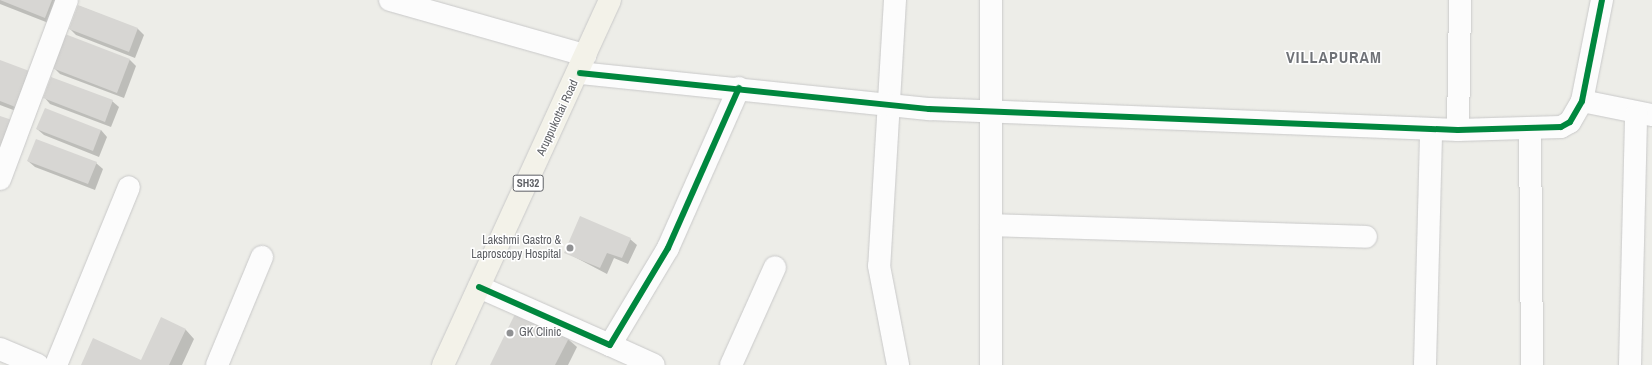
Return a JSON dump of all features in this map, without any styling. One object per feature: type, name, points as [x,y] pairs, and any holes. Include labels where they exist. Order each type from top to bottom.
[{"type":"main road","name":"Aruppukottai Road","points":[[443,365],[610,0]]},
{"type":"street","points":[[0,179],[67,0]]},
{"type":"street","points":[[390,0],[582,64],[739,88],[891,105],[991,112],[1458,130],[1561,127],[1570,122],[1582,101],[1602,0]]},
{"type":"street","points":[[895,0],[891,105],[880,216],[879,266],[898,365]]},
{"type":"street","points":[[991,365],[992,0]]},
{"type":"street","points":[[1458,130],[1460,0]]},
{"type":"street","points":[[610,345],[668,248],[739,88]]},
{"type":"street","points":[[1582,101],[1644,115],[1630,365]]},
{"type":"street","points":[[1530,128],[1532,365]]},
{"type":"street","points":[[1425,365],[1431,129]]},
{"type":"street","points":[[56,365],[129,187]]},
{"type":"street","points":[[991,225],[1366,237]]},
{"type":"street","points":[[217,365],[262,256]]},
{"type":"street","points":[[731,365],[775,267]]},
{"type":"street","points":[[479,287],[654,365]]},
{"type":"street","points":[[0,348],[38,365]]},
{"type":"building","points":[[0,0],[52,0],[45,18]]},
{"type":"building","points":[[78,5],[138,28],[129,52],[69,29]]},
{"type":"building","points":[[65,34],[130,59],[117,93],[52,68]]},
{"type":"building","points":[[0,60],[32,72],[18,108],[0,101]]},
{"type":"building","points":[[51,77],[113,100],[105,122],[43,98]]},
{"type":"building","points":[[45,108],[101,130],[93,151],[36,129]]},
{"type":"building","points":[[0,116],[12,120],[0,148]]},
{"type":"building","points":[[36,139],[97,162],[88,184],[27,161]]},
{"type":"building","points":[[580,216],[631,238],[622,258],[607,253],[600,268],[564,253]]},
{"type":"building","points":[[516,312],[569,338],[555,365],[490,365]]},
{"type":"building","points":[[161,317],[186,329],[169,365],[81,365],[93,338],[141,360]]},
{"type":"cycle path","points":[[580,73],[929,109],[1458,130],[1561,127],[1570,122],[1582,101],[1602,0]]},
{"type":"cycle path","points":[[479,287],[610,345],[668,248],[739,88]]},
{"type":"place","name":"Lakshmi Gastro & Laproscopy Hospital","points":[[570,248]]},
{"type":"place","name":"GK Clinic","points":[[510,333]]},
{"type":"district","name":"VILLAPURAM","points":[[1334,57]]}]
